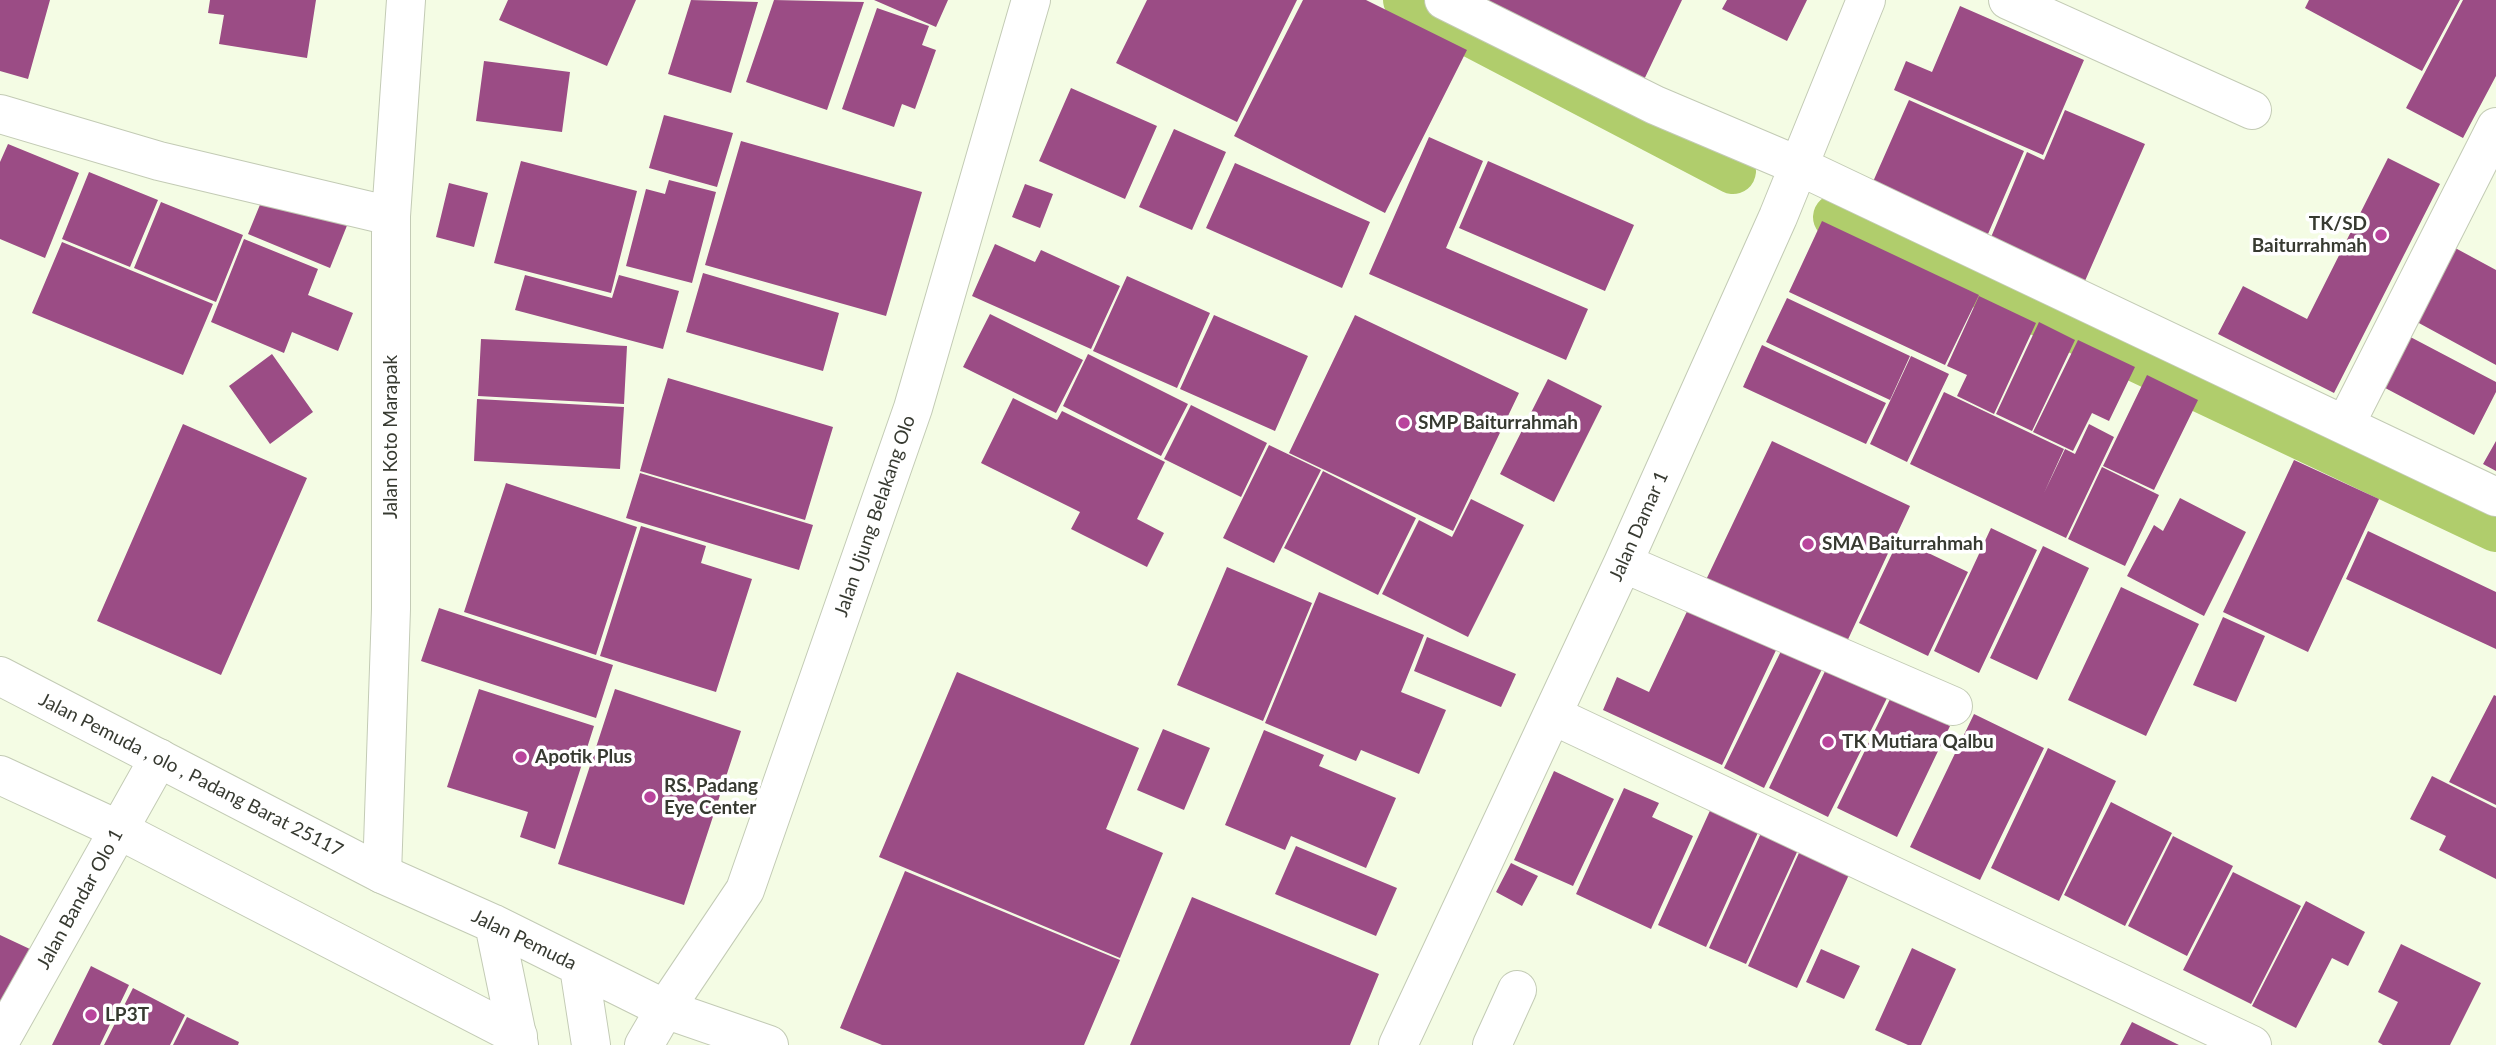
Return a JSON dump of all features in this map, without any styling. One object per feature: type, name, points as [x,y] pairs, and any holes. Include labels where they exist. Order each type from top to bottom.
[{"type":"street","name":"Jalan Koto Marapak","points":[[382,874],[391,609],[391,216],[406,0]]},
{"type":"street","name":"Jalan Ujung Belakang Olo","points":[[644,1045],[745,890],[913,408],[1031,0]]},
{"type":"street","points":[[1444,0],[1655,105],[2496,497]]},
{"type":"street","name":"Jalan Damar 1","points":[[1398,1045],[1623,563],[1798,170],[1866,0]]},
{"type":"street","points":[[2008,0],[2252,110]]},
{"type":"street","points":[[0,114],[159,161],[391,216]]},
{"type":"street","points":[[2345,425],[2496,127]]},
{"type":"street","points":[[1623,563],[1953,706]]},
{"type":"street","name":"Jalan Pemuda , olo , Padang Barat 25117","points":[[0,676],[382,874]]},
{"type":"street","points":[[1552,715],[2252,1045]]},
{"type":"street","name":"Jalan Bandar Olo 1","points":[[0,1041],[159,758]]},
{"type":"street","points":[[0,775],[119,830],[518,1040]]},
{"type":"street","name":"Jalan Pemuda","points":[[382,874],[494,924],[665,1009],[769,1045]]},
{"type":"street","points":[[494,924],[518,1040]]},
{"type":"street","points":[[579,967],[591,1045]]},
{"type":"street","points":[[1492,1045],[1517,990]]},
{"type":"building","points":[[0,0],[50,0],[28,79],[0,71]]},
{"type":"building","points":[[210,0],[316,0],[307,58],[219,44],[224,15],[208,13]]},
{"type":"building","points":[[508,0],[636,0],[607,66],[499,20]]},
{"type":"building","points":[[691,0],[758,2],[731,93],[668,74]]},
{"type":"building","points":[[774,0],[864,2],[827,110],[746,82]]},
{"type":"building","points":[[874,0],[948,0],[936,27]]},
{"type":"building","points":[[1147,0],[1297,0],[1237,122],[1116,63]]},
{"type":"building","points":[[1303,0],[1366,0],[1467,50],[1385,213],[1234,136]]},
{"type":"building","points":[[1463,0],[1682,0],[1641,86]]},
{"type":"building","points":[[1727,0],[1807,0],[1787,41],[1722,9]]},
{"type":"building","points":[[2309,0],[2460,0],[2422,71],[2305,8]]},
{"type":"building","points":[[2463,0],[2496,0],[2496,76],[2463,138],[2406,108]]},
{"type":"building","points":[[1960,6],[2084,60],[2043,155],[1894,90],[1906,61],[1932,72]]},
{"type":"building","points":[[877,8],[929,26],[922,45],[936,50],[915,109],[902,104],[894,127],[842,109]]},
{"type":"building","points":[[484,61],[570,72],[562,132],[476,121]]},
{"type":"building","points":[[1071,88],[1157,126],[1125,199],[1039,161]]},
{"type":"building","points":[[1909,100],[2024,151],[1988,234],[1872,184]]},
{"type":"building","points":[[2065,110],[2145,144],[2081,290],[1986,249],[2027,152],[2044,160]]},
{"type":"building","points":[[664,115],[733,133],[717,187],[649,168]]},
{"type":"building","points":[[1174,129],[1226,152],[1192,230],[1139,207]]},
{"type":"building","points":[[1429,137],[1483,161],[1446,248],[1588,309],[1566,360],[1369,274]]},
{"type":"building","points":[[741,141],[922,192],[886,316],[705,265]]},
{"type":"building","points":[[8,144],[79,173],[45,258],[0,239],[0,162]]},
{"type":"building","name":"TK/SD Baiturrahmah","points":[[2388,158],[2440,184],[2334,393],[2218,334],[2243,286],[2307,319]]},
{"type":"building","points":[[521,161],[637,191],[611,293],[494,263]]},
{"type":"building","points":[[1488,161],[1634,225],[1605,291],[1459,228]]},
{"type":"building","points":[[1235,163],[1370,222],[1342,288],[1206,228]]},
{"type":"building","points":[[89,172],[158,200],[130,267],[62,239]]},
{"type":"building","points":[[669,180],[716,192],[692,283],[626,266],[646,189],[665,194]]},
{"type":"building","points":[[449,183],[488,193],[474,247],[436,237]]},
{"type":"building","points":[[1025,184],[1053,194],[1040,228],[1012,217]]},
{"type":"building","points":[[266,190],[348,223],[330,268],[248,234]]},
{"type":"building","points":[[161,202],[243,235],[216,302],[134,268]]},
{"type":"building","points":[[1822,221],[1979,295],[1945,365],[1789,292]]},
{"type":"building","points":[[244,239],[318,269],[308,295],[353,313],[338,351],[292,332],[284,353],[211,322]]},
{"type":"building","points":[[62,242],[213,304],[183,375],[32,313]]},
{"type":"building","points":[[2446,243],[2496,270],[2496,365],[2406,316]]},
{"type":"building","points":[[995,244],[1035,262],[1041,250],[1120,286],[1091,349],[972,296]]},
{"type":"building","points":[[703,273],[839,313],[823,371],[686,332]]},
{"type":"building","points":[[525,275],[612,298],[619,275],[679,291],[663,349],[515,310]]},
{"type":"building","points":[[1127,276],[1210,313],[1177,388],[1093,351]]},
{"type":"building","points":[[1979,296],[2036,323],[1994,414],[1957,396],[1967,375],[1947,366]]},
{"type":"building","points":[[1787,298],[1910,356],[1890,400],[1766,342]]},
{"type":"building","points":[[990,314],[1083,360],[1056,413],[963,367]]},
{"type":"building","points":[[1214,315],[1308,356],[1275,431],[1180,389]]},
{"type":"building","name":"SMP Baiturrahmah","points":[[1355,315],[1519,393],[1453,531],[1289,453]]},
{"type":"building","points":[[2039,322],[2075,340],[2032,431],[1996,414]]},
{"type":"building","points":[[2399,331],[2496,382],[2496,392],[2474,435],[2372,381]]},
{"type":"building","points":[[481,339],[627,346],[624,404],[478,396]]},
{"type":"building","points":[[2078,340],[2135,367],[2109,421],[2092,413],[2073,451],[2033,432]]},
{"type":"building","points":[[1762,345],[1886,403],[1866,444],[1743,387]]},
{"type":"building","points":[[272,354],[313,412],[270,444],[229,386]]},
{"type":"building","points":[[1088,354],[1188,404],[1161,456],[1063,406]]},
{"type":"building","points":[[1911,356],[1949,374],[1907,462],[1870,444]]},
{"type":"building","points":[[2147,375],[2198,400],[2154,490],[2103,466]]},
{"type":"building","points":[[668,378],[833,427],[805,520],[640,471]]},
{"type":"building","points":[[1548,379],[1602,406],[1554,502],[1500,474]]},
{"type":"building","points":[[1944,392],[2064,449],[2044,493],[2065,449],[2075,454],[2089,424],[2114,437],[2066,538],[1910,464]]},
{"type":"building","points":[[1013,398],[1057,420],[1062,411],[1165,462],[1137,519],[1164,533],[1147,567],[1071,529],[1080,512],[981,463]]},
{"type":"building","points":[[477,399],[624,407],[620,469],[474,461]]},
{"type":"building","points":[[1191,405],[1267,443],[1241,497],[1164,459]]},
{"type":"building","points":[[183,424],[307,478],[221,675],[97,621]]},
{"type":"building","name":"SMA Baiturrahmah","points":[[1772,441],[1910,506],[1844,648],[1705,582]]},
{"type":"building","points":[[2496,441],[2496,471],[2483,464]]},
{"type":"building","points":[[1269,445],[1321,470],[1274,563],[1223,538]]},
{"type":"building","points":[[2294,460],[2379,499],[2308,652],[2223,612]]},
{"type":"building","points":[[2102,467],[2159,495],[2125,566],[2068,539]]},
{"type":"building","points":[[1323,471],[1416,518],[1378,595],[1284,548]]},
{"type":"building","points":[[640,473],[813,525],[799,570],[626,518]]},
{"type":"building","points":[[506,483],[637,527],[596,655],[464,612]]},
{"type":"building","points":[[2180,498],[2246,532],[2204,616],[2127,576],[2154,525],[2163,531]]},
{"type":"building","points":[[1471,499],[1524,525],[1468,637],[1382,594],[1419,520],[1452,537]]},
{"type":"building","points":[[641,526],[706,546],[701,563],[752,579],[716,692],[600,656]]},
{"type":"building","points":[[1991,528],[2037,550],[1979,673],[1934,651]]},
{"type":"building","points":[[2368,531],[2496,592],[2496,649],[2346,579]]},
{"type":"building","points":[[1899,539],[1968,572],[1928,656],[1859,623]]},
{"type":"building","points":[[2043,546],[2089,568],[2037,680],[1990,658]]},
{"type":"building","points":[[1227,567],[1312,603],[1263,721],[1177,685]]},
{"type":"building","points":[[2121,587],[2199,624],[2146,736],[2068,700]]},
{"type":"building","points":[[1319,592],[1424,635],[1401,692],[1446,710],[1419,774],[1361,750],[1356,761],[1265,723]]},
{"type":"building","points":[[1690,605],[1778,646],[1722,765],[1603,710],[1617,677],[1649,692]]},
{"type":"building","points":[[439,608],[613,665],[596,718],[421,661]]},
{"type":"building","points":[[2223,617],[2265,636],[2236,702],[2193,685]]},
{"type":"building","points":[[1427,637],[1516,674],[1501,707],[1414,671]]},
{"type":"building","points":[[1784,645],[1824,665],[1764,788],[1724,768]]},
{"type":"building","name":"TK Mutiara Qalbu","points":[[1827,667],[1888,696],[1828,817],[1769,788]]},
{"type":"building","points":[[957,672],[1139,748],[1106,829],[1163,853],[1120,958],[879,857]]},
{"type":"building","name":"Apotik Plus","points":[[479,689],[594,726],[555,849],[520,837],[528,812],[447,787]]},
{"type":"building","name":"RS. Padang Eye Center","points":[[615,689],[741,731],[684,905],[558,864]]},
{"type":"building","points":[[2494,695],[2496,696],[2496,805],[2449,782]]},
{"type":"building","points":[[1891,697],[1950,726],[1897,837],[1837,808]]},
{"type":"building","points":[[1974,714],[2044,748],[1980,880],[1910,847]]},
{"type":"building","points":[[1163,729],[1210,748],[1184,810],[1137,790]]},
{"type":"building","points":[[1264,730],[1324,755],[1319,766],[1396,798],[1366,868],[1291,836],[1285,850],[1225,825]]},
{"type":"building","points":[[2048,748],[2116,781],[2059,901],[1991,868]]},
{"type":"building","points":[[1554,771],[1614,799],[1573,886],[1514,860]]},
{"type":"building","points":[[2432,776],[2496,808],[2496,879],[2439,850],[2446,836],[2410,819]]},
{"type":"building","points":[[1624,788],[1659,803],[1652,817],[1693,836],[1651,929],[1576,894]]},
{"type":"building","points":[[2111,802],[2172,833],[2125,926],[2064,895]]},
{"type":"building","points":[[1713,804],[1761,826],[1706,947],[1658,925]]},
{"type":"building","points":[[1766,822],[1803,839],[1746,964],[1709,948]]},
{"type":"building","points":[[2173,836],[2233,866],[2187,956],[2128,926]]},
{"type":"building","points":[[1803,844],[1853,866],[1797,988],[1748,966]]},
{"type":"building","points":[[1296,846],[1397,888],[1376,936],[1275,894]]},
{"type":"building","points":[[1511,863],[1538,876],[1522,906],[1496,892]]},
{"type":"building","points":[[905,871],[1120,960],[1084,1045],[882,1045],[840,1028]]},
{"type":"building","points":[[2233,872],[2301,906],[2251,1004],[2183,970]]},
{"type":"building","points":[[1192,897],[1379,974],[1350,1045],[1130,1045]]},
{"type":"building","points":[[2306,901],[2365,932],[2348,966],[2332,958],[2296,1028],[2252,1006]]},
{"type":"building","points":[[0,935],[32,950],[0,1018]]},
{"type":"building","points":[[2401,944],[2481,983],[2450,1045],[2383,1045],[2378,1042],[2398,1002],[2378,992]]},
{"type":"building","points":[[1912,948],[1956,969],[1921,1045],[1908,1045],[1875,1030]]},
{"type":"building","points":[[1821,949],[1860,966],[1844,999],[1806,982]]},
{"type":"building","name":"LP3T","points":[[91,966],[129,985],[100,1045],[52,1045]]},
{"type":"building","points":[[133,988],[185,1015],[170,1045],[104,1045]]},
{"type":"building","points":[[187,1017],[239,1042],[238,1045],[173,1045]]},
{"type":"building","points":[[2132,1022],[2179,1045],[2120,1045]]},
{"type":"waterway","points":[[1406,0],[1733,171]]},
{"type":"waterway","points":[[1836,217],[2496,529]]},
{"type":"place","name":"TK/SD Baiturrahmah","points":[[2381,235]]},
{"type":"place","name":"SMP Baiturrahmah","points":[[1404,423]]},
{"type":"place","name":"SMA Baiturrahmah","points":[[1808,544]]},
{"type":"place","name":"TK Mutiara Qalbu","points":[[1828,742]]},
{"type":"place","name":"Apotik Plus","points":[[521,757]]},
{"type":"place","name":"RS. Padang Eye Center","points":[[650,797]]},
{"type":"place","name":"LP3T","points":[[91,1015]]}]
